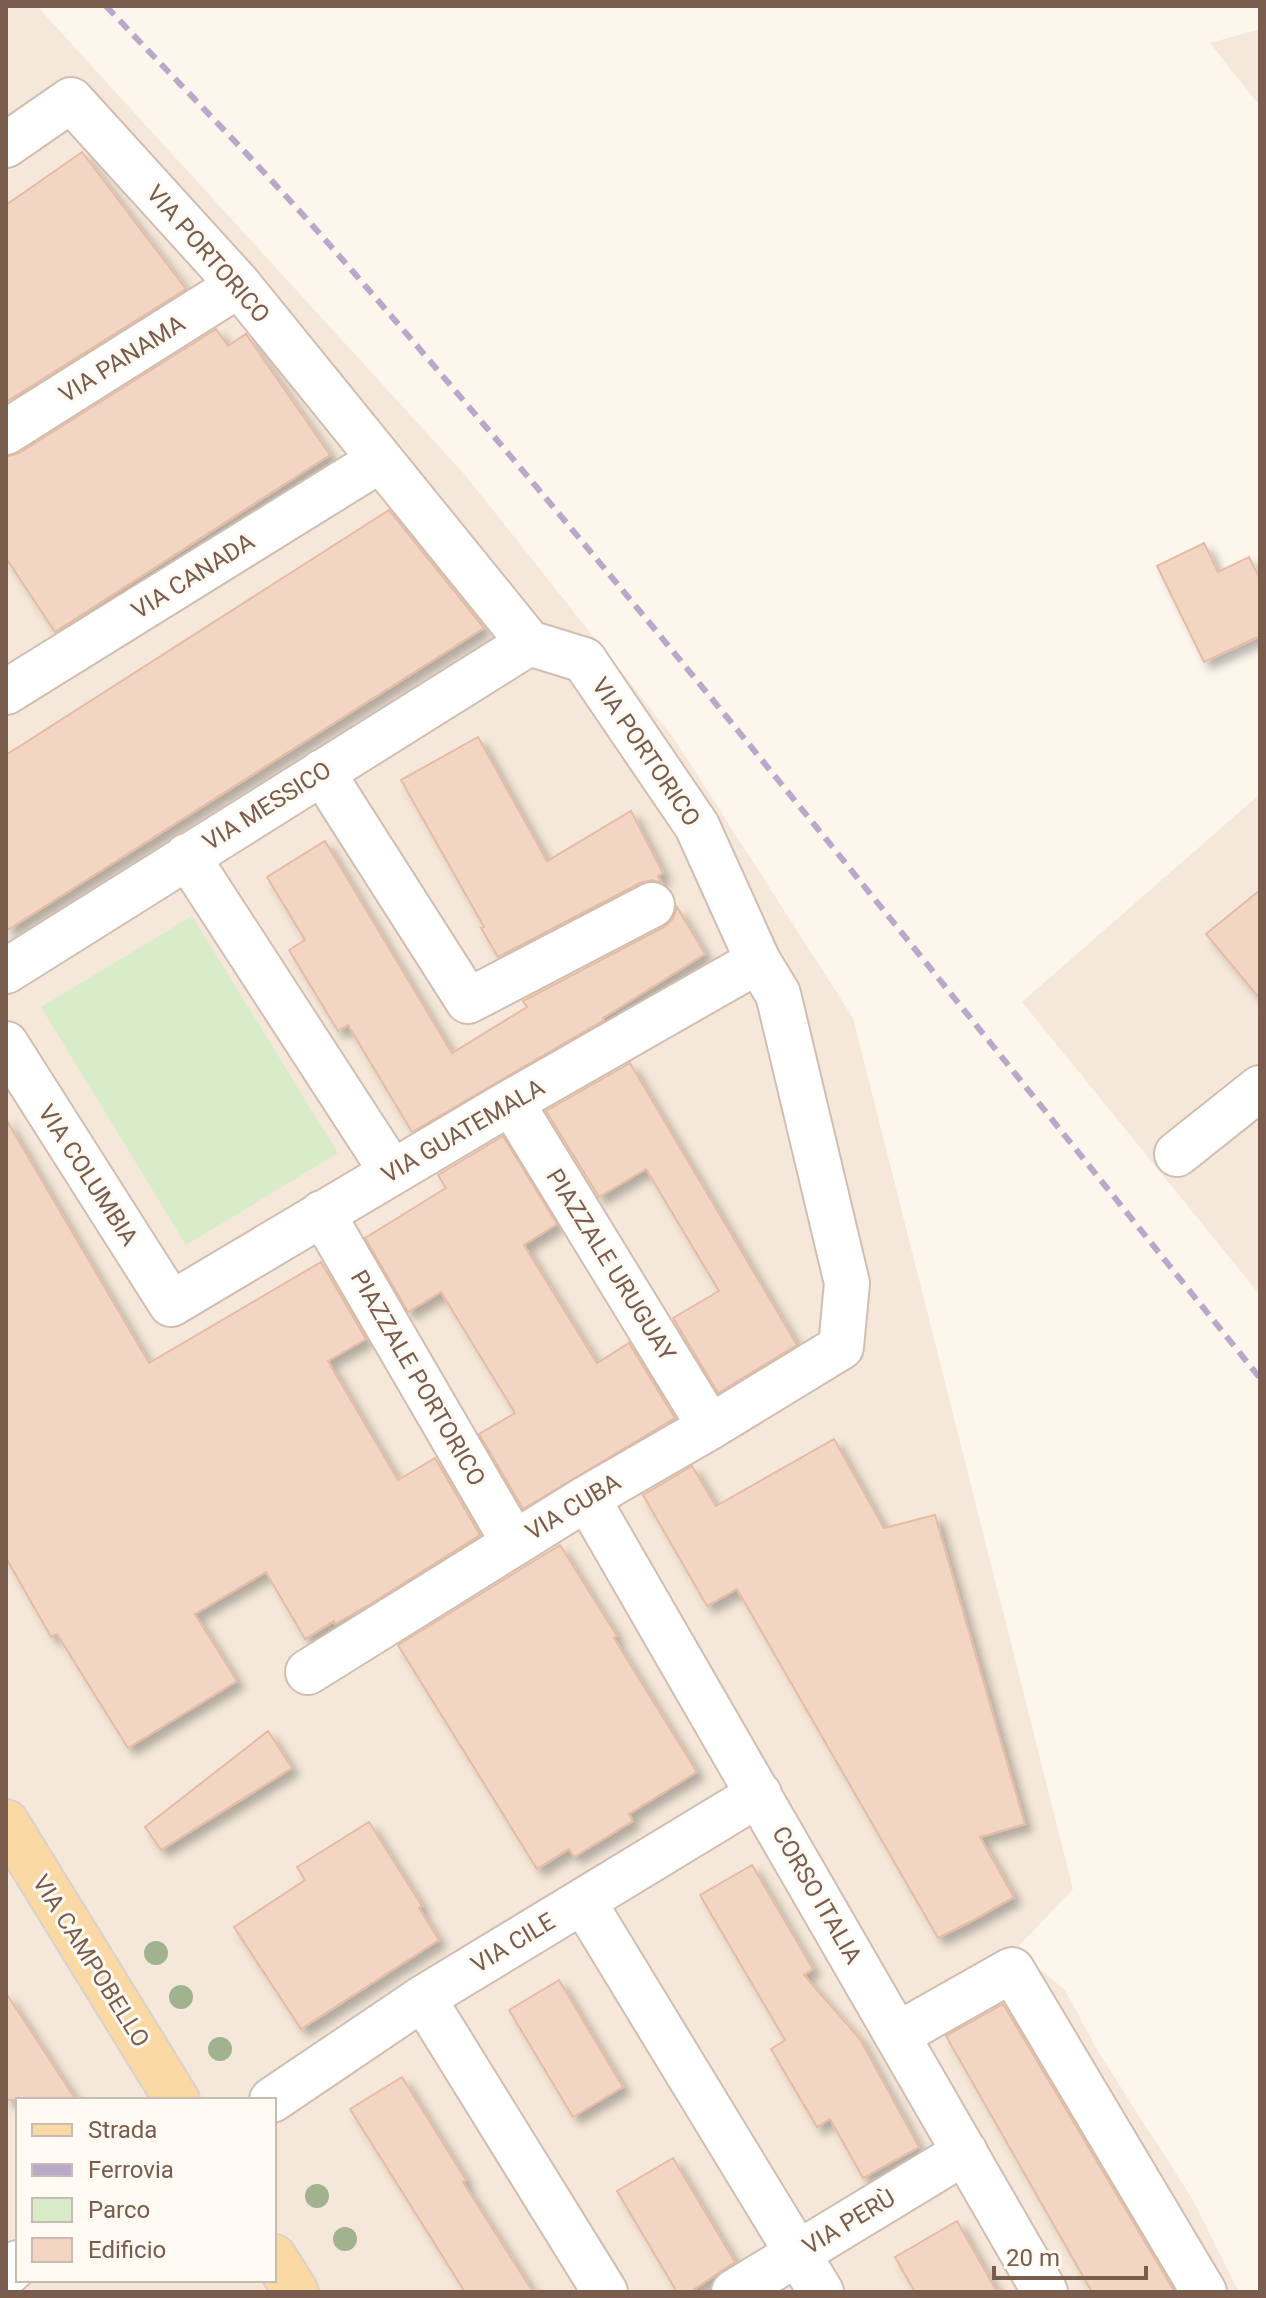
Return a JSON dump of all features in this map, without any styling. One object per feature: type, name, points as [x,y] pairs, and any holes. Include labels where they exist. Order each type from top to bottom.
[{"type":"main road","name":"VIA CAMPOBELLO","points":[[10,1838],[176,2098]]},
{"type":"main road","points":[[276,2260],[296,2292]]},
{"type":"street","name":"VIA PORTORICO","points":[[6,145],[71,100],[239,285],[529,643],[584,660],[697,826],[758,961],[778,994],[847,1283],[841,1347]]},
{"type":"street","name":"VIA PANAMA","points":[[6,432],[239,285]]},
{"type":"street","name":"VIA CANADA","points":[[6,692],[380,460]]},
{"type":"street","name":"VIA MESSICO","points":[[6,971],[529,643]]},
{"type":"street","points":[[322,772],[468,1001],[652,905]]},
{"type":"street","points":[[187,856],[392,1172]]},
{"type":"street","name":"VIA GUATEMALA","points":[[171,1304],[511,1102],[758,961]]},
{"type":"street","name":"VIA COLUMBIA","points":[[6,1044],[171,1304]]},
{"type":"street","points":[[1177,1154],[1260,1088]]},
{"type":"street","name":"PIAZZALE URUGUAY","points":[[511,1102],[710,1427]]},
{"type":"street","name":"PIAZZALE PORTORICO","points":[[322,1213],[514,1543]]},
{"type":"street","name":"VIA CUBA","points":[[308,1672],[587,1498],[841,1347]]},
{"type":"street","name":"CORSO ITALIA","points":[[587,1498],[1045,2292]]},
{"type":"street","name":"VIA CILE","points":[[275,2098],[423,1998],[759,1794]]},
{"type":"street","points":[[583,1901],[821,2292]]},
{"type":"street","points":[[897,2035],[1012,1970],[1204,2292]]},
{"type":"street","points":[[423,1998],[605,2292]]},
{"type":"street","name":"VIA PERÙ","points":[[734,2292],[965,2152]]},
{"type":"shaded area","points":[[6,6],[37,6],[466,476],[673,737],[853,1018],[1073,1889],[1016,1949],[1065,1990],[1099,2053],[1193,2200],[1239,2292],[6,2292]]},
{"type":"shaded area","points":[[1260,29],[1260,106],[1210,43]]},
{"type":"shaded area","points":[[1260,794],[1260,1295],[1022,1002]]},
{"type":"green space","points":[[192,916],[338,1153],[186,1245],[41,1007]]},
{"type":"building","points":[[82,152],[186,289],[6,402],[6,205]]},
{"type":"building","points":[[216,329],[228,346],[246,334],[330,455],[55,632],[6,558],[6,457],[19,453]]},
{"type":"building","points":[[389,510],[484,628],[6,931],[6,755]]},
{"type":"building","points":[[1204,543],[1218,572],[1249,557],[1260,579],[1260,636],[1204,662],[1157,566]]},
{"type":"building","points":[[478,737],[547,861],[631,811],[663,873],[658,876],[662,883],[652,880],[640,883],[498,957],[401,780]]},
{"type":"building","points":[[325,841],[452,1053],[527,1007],[523,1001],[664,927],[673,919],[677,907],[705,954],[604,1020],[412,1132],[348,1025],[338,1031],[289,950],[305,940],[267,877]]},
{"type":"building","points":[[1260,890],[1260,999],[1206,934]]},
{"type":"building","points":[[630,1063],[797,1345],[718,1393],[673,1318],[719,1291],[646,1169],[599,1197],[546,1111]]},
{"type":"building","points":[[6,1119],[149,1363],[321,1262],[366,1339],[328,1361],[398,1480],[435,1458],[480,1535],[372,1603],[305,1639],[266,1572],[195,1614],[237,1681],[128,1748],[57,1634],[51,1637],[6,1558]]},
{"type":"building","points":[[503,1136],[557,1224],[524,1245],[597,1363],[629,1343],[675,1418],[523,1509],[479,1434],[515,1413],[441,1292],[408,1312],[365,1238],[446,1188],[438,1175]]},
{"type":"building","points":[[834,1439],[884,1528],[935,1515],[1025,1824],[980,1837],[1014,1897],[938,1938],[737,1589],[707,1606],[643,1495],[692,1466],[716,1506]]},
{"type":"building","points":[[560,1545],[697,1772],[629,1814],[633,1821],[574,1857],[569,1849],[537,1869],[398,1645]]},
{"type":"building","points":[[268,1731],[292,1768],[161,1850],[145,1827]]},
{"type":"building","points":[[369,1822],[422,1906],[419,1908],[439,1940],[301,2029],[234,1927],[305,1880],[297,1867]]},
{"type":"building","points":[[752,1865],[813,1969],[804,1975],[860,2039],[919,2147],[863,2178],[830,2119],[817,2127],[771,2049],[785,2040],[700,1895]]},
{"type":"building","points":[[559,1980],[623,2087],[573,2117],[509,2010]]},
{"type":"building","points":[[6,1993],[75,2098],[6,2100]]},
{"type":"building","points":[[1003,2004],[1175,2292],[1092,2292],[946,2036]]},
{"type":"building","points":[[402,2077],[466,2180],[463,2182],[533,2292],[465,2292],[350,2109]]},
{"type":"building","points":[[673,2158],[735,2262],[690,2292],[677,2292],[617,2191]]},
{"type":"building","points":[[957,2221],[997,2292],[915,2292],[895,2257]]},
{"type":"railway","points":[[106,6],[301,213],[566,522],[1260,1378]]}]
